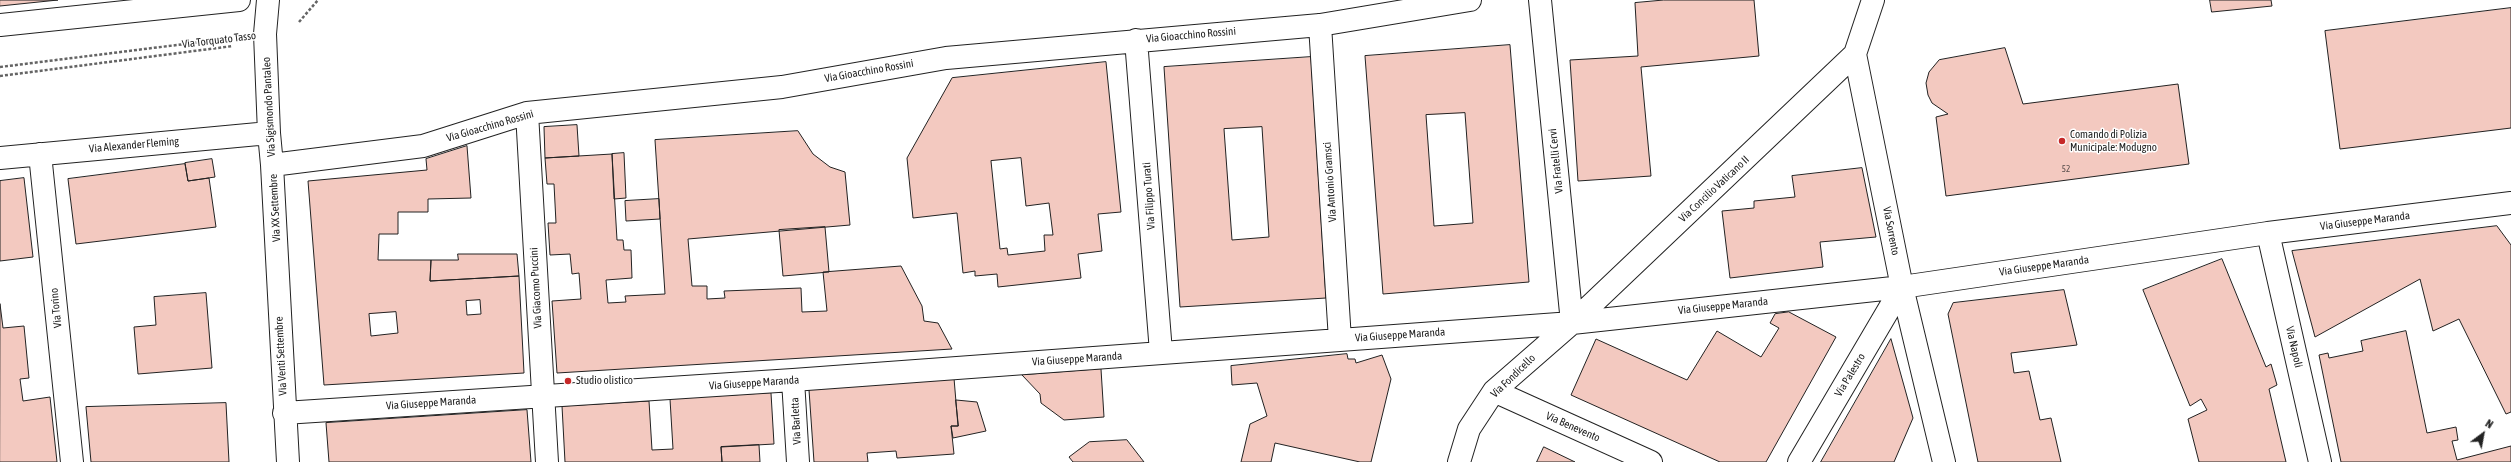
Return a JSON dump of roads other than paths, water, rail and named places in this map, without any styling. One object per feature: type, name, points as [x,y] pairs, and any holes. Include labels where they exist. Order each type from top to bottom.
[{"type":"street","points":[[0,25],[239,0]]},
{"type":"street","name":"Via Sigismondo Pantaleo","points":[[268,0],[265,34],[269,133],[272,166]]},
{"type":"street","name":"Via Gioacchino Rossini","points":[[272,166],[423,146],[527,113],[782,87],[946,58],[1320,24],[1470,0]]},
{"type":"street","name":"Via Fratelli Cervi","points":[[1540,0],[1572,323]]},
{"type":"street","name":"Via Sorrento","points":[[1873,0],[1856,54],[1902,287],[1944,462]]},
{"type":"street","name":"Via Antonio Gramsci","points":[[1320,24],[1340,340]]},
{"type":"street","name":"Via Filippo Turati","points":[[1136,40],[1161,352]]},
{"type":"street","name":"Via Concilio Vaticano II","points":[[1572,323],[1856,54]]},
{"type":"street","name":"Via Giacomo Puccini","points":[[527,113],[542,396],[547,462]]},
{"type":"street","name":"Via Alexander Fleming","points":[[0,158],[269,133]]},
{"type":"street","name":"Via Torino","points":[[40,154],[72,462]]},
{"type":"street","name":"Via XX Settembre","points":[[272,166],[277,250]]},
{"type":"street","name":"Via Giuseppe Maranda","points":[[284,412],[793,380],[1572,323],[1902,287],[2268,233],[2511,203]]},
{"type":"street","name":"Via Napoli","points":[[2268,233],[2320,462]]},
{"type":"street","name":"Via Venti Settembre","points":[[277,250],[284,412],[288,462]]},
{"type":"street","name":"Via Palestro","points":[[1799,462],[1902,287]]},
{"type":"street","name":"Via Fondicello","points":[[1459,462],[1469,429],[1494,391],[1572,323]]},
{"type":"street","name":"Via Barletta","points":[[793,380],[798,462]]},
{"type":"street","name":"Via Benevento","points":[[1494,391],[1651,462]]},
{"type":"place","name":"Comando di Polizia Municipale: Modugno","points":[[2062,141]]},
{"type":"place","name":"Studio olistico","points":[[568,381]]}]
